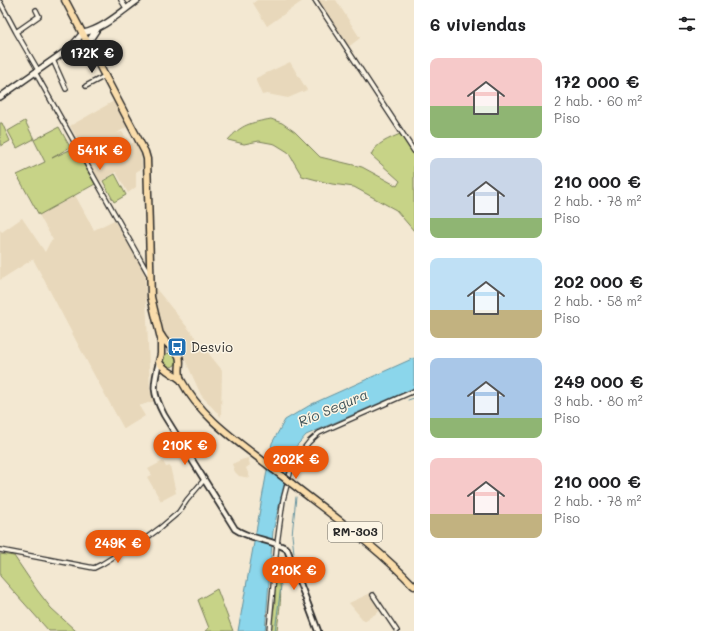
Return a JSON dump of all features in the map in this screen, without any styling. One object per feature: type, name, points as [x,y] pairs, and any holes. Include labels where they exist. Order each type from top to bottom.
[{"type":"highway","name":"RM-303","points":[[65,0],[139,138],[146,156],[151,297],[161,339],[161,354],[159,362],[162,367],[180,378]]},
{"type":"highway","name":"RM-303","points":[[158,328],[163,338],[180,357],[178,366],[180,378],[196,402],[218,426],[378,551],[414,586]]},
{"type":"highway","points":[[161,354],[167,350],[173,350]]},
{"type":"highway","points":[[167,370],[174,370],[178,366]]},
{"type":"main road","points":[[0,97],[138,0]]},
{"type":"street","points":[[121,0],[126,8]]},
{"type":"street","points":[[315,0],[414,151]]},
{"type":"street","points":[[0,2],[57,109],[151,277]]},
{"type":"street","points":[[16,32],[39,16],[36,10]]},
{"type":"street","points":[[52,60],[66,89]]},
{"type":"street","points":[[86,86],[105,76]]},
{"type":"street","points":[[159,362],[156,374],[155,391],[159,406],[236,529],[242,534],[277,544],[287,549],[318,631]]},
{"type":"street","points":[[156,374],[167,370]]},
{"type":"street","points":[[269,631],[282,500],[293,462],[309,442],[319,433],[414,391]]},
{"type":"street","points":[[0,550],[94,568],[145,539],[160,528],[179,512],[204,480]]},
{"type":"street","points":[[373,595],[397,631]]},
{"type":"shaded area","points":[[257,0],[304,0],[267,26],[253,3]]},
{"type":"shaded area","points":[[312,0],[336,0],[360,38],[347,48],[344,48]]},
{"type":"shaded area","points":[[290,62],[307,90],[288,98],[267,94],[262,95],[256,78]]},
{"type":"shaded area","points":[[114,101],[127,127],[117,133],[122,132],[131,144],[136,141],[141,154],[142,168],[136,172],[136,187],[128,193],[116,172],[100,182],[88,160],[110,146],[110,138],[85,152],[70,126]]},
{"type":"shaded area","points":[[75,195],[94,230],[114,220],[144,270],[150,389],[154,401],[139,406],[145,416],[124,429],[33,259],[0,280],[0,230],[2,232],[22,218],[45,252],[50,242],[53,240],[39,215]]},
{"type":"shaded area","points":[[153,285],[222,370],[221,417],[201,395],[179,346],[169,343],[164,335],[159,319]]},
{"type":"shaded area","points":[[248,458],[250,465],[246,468],[250,478],[239,476],[235,472],[232,464]]},
{"type":"shaded area","points":[[163,461],[166,467],[170,466],[176,493],[161,501],[147,477],[152,475],[148,469]]},
{"type":"shaded area","points":[[373,592],[383,607],[377,613],[364,621],[349,603]]},
{"type":"green space","points":[[271,119],[282,123],[295,132],[320,157],[362,167],[397,186],[400,181],[371,155],[379,144],[400,134],[414,154],[414,231],[396,210],[354,187],[332,184],[302,176],[288,152],[275,144],[259,141],[244,144],[228,140],[242,127]]},
{"type":"green space","points":[[25,121],[34,139],[17,148],[8,131]]},
{"type":"green space","points":[[0,123],[2,123],[10,141],[1,146],[0,143]]},
{"type":"green space","points":[[59,127],[70,147],[52,158],[74,148],[95,184],[39,215],[17,175],[45,162],[34,140]]},
{"type":"green space","points":[[115,174],[126,195],[114,202],[103,181]]},
{"type":"green space","points":[[170,353],[175,355],[177,360],[175,365],[170,367],[165,365],[163,360],[165,355]]},
{"type":"green space","points":[[0,554],[14,556],[51,608],[76,631],[49,631],[0,576]]},
{"type":"green space","points":[[275,568],[280,583],[280,607],[277,631],[270,631],[275,602]]},
{"type":"green space","points":[[217,589],[233,631],[205,631],[209,628],[198,600]]},
{"type":"water","name":"Río Segura","points":[[414,358],[414,388],[306,435],[292,451],[273,531],[265,631],[238,631],[272,443],[285,420],[312,404]]},
{"type":"waterway","points":[[408,400],[414,398]]},
{"type":"waterway","points":[[294,553],[292,535],[296,497]]},
{"type":"waterway","points":[[275,631],[281,586],[279,578],[288,558]]},
{"type":"place","name":"Desvio","points":[[177,347]]}]
